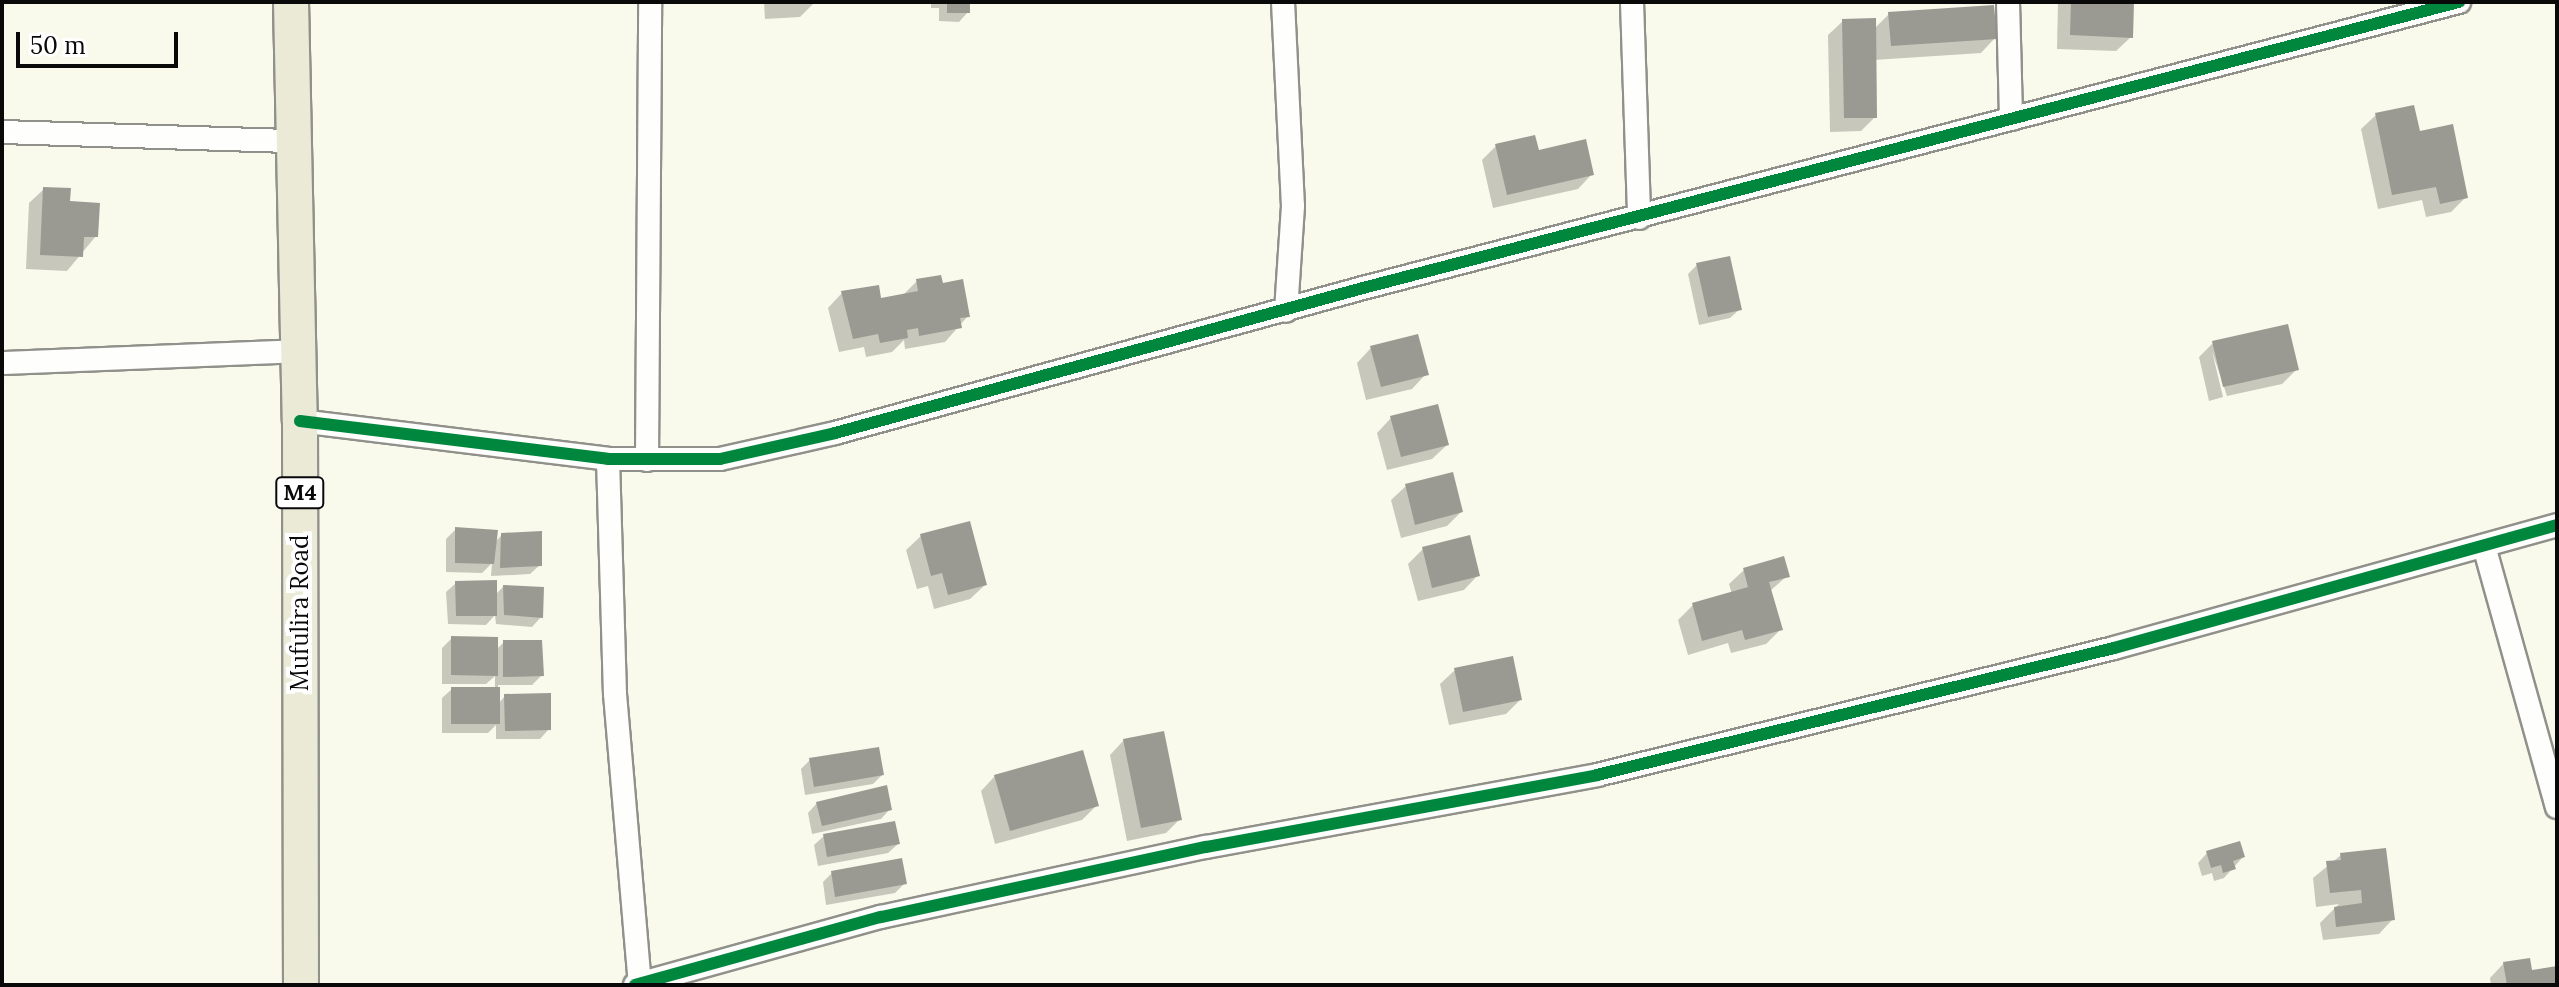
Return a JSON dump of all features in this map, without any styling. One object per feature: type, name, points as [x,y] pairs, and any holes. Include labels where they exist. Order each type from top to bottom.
[{"type":"main road","name":"Mufulira Road","points":[[291,2],[300,421],[301,985]]},
{"type":"street","points":[[647,460],[650,2]]},
{"type":"street","points":[[1283,2],[1293,206],[1286,311]]},
{"type":"street","points":[[1632,2],[1639,218]]},
{"type":"street","points":[[2008,2],[2011,119]]},
{"type":"street","points":[[300,421],[608,459],[720,459],[820,436],[2459,2]]},
{"type":"street","points":[[2,132],[294,141]]},
{"type":"street","points":[[2,363],[298,351]]},
{"type":"street","points":[[608,459],[615,694],[638,985],[881,917],[1206,847],[1597,775],[2114,648],[2557,525]]},
{"type":"street","points":[[2484,546],[2557,807]]},
{"type":"building","points":[[947,2],[970,2],[970,13],[947,13]]},
{"type":"building","points":[[2071,2],[2134,2],[2133,38],[2070,35]]},
{"type":"building","points":[[1994,5],[1997,39],[1891,46],[1888,12]]},
{"type":"building","points":[[1876,18],[1877,118],[1844,118],[1842,19]]},
{"type":"building","points":[[2414,105],[2420,131],[2453,124],[2468,198],[2440,204],[2436,187],[2392,195],[2375,113]]},
{"type":"building","points":[[1535,135],[1539,150],[1586,139],[1594,175],[1507,195],[1495,144]]},
{"type":"building","points":[[43,187],[71,188],[70,201],[100,203],[98,237],[84,237],[83,257],[40,255]]},
{"type":"building","points":[[1730,256],[1742,310],[1708,317],[1696,263]]},
{"type":"building","points":[[941,275],[943,283],[963,279],[970,317],[960,318],[962,328],[919,336],[918,328],[907,330],[908,338],[880,343],[878,334],[853,339],[841,291],[879,285],[881,298],[918,291],[916,279]]},
{"type":"building","points":[[2288,324],[2299,370],[2223,387],[2212,341]]},
{"type":"building","points":[[1418,334],[1429,375],[1381,387],[1370,346]]},
{"type":"building","points":[[1438,404],[1449,445],[1401,457],[1390,416]]},
{"type":"building","points":[[1453,472],[1463,512],[1415,525],[1405,484]]},
{"type":"building","points":[[970,521],[987,585],[948,595],[942,573],[931,576],[920,534]]},
{"type":"building","points":[[455,527],[498,530],[494,564],[455,563]]},
{"type":"building","points":[[542,531],[542,566],[500,568],[501,533]]},
{"type":"building","points":[[1470,535],[1480,576],[1432,588],[1422,547]]},
{"type":"building","points":[[1784,556],[1790,577],[1769,582],[1783,630],[1745,640],[1742,630],[1702,641],[1692,603],[1748,587],[1743,568]]},
{"type":"building","points":[[497,580],[497,616],[456,616],[455,581]]},
{"type":"building","points":[[503,585],[544,587],[543,618],[504,615]]},
{"type":"building","points":[[451,636],[498,637],[498,676],[451,675]]},
{"type":"building","points":[[503,640],[542,640],[544,676],[503,677]]},
{"type":"building","points":[[1513,656],[1522,700],[1463,712],[1454,668]]},
{"type":"building","points":[[451,687],[500,687],[500,724],[451,724]]},
{"type":"building","points":[[551,693],[551,730],[505,731],[504,694]]},
{"type":"building","points":[[1164,731],[1182,820],[1141,828],[1123,739]]},
{"type":"building","points":[[879,747],[884,775],[814,787],[809,758]]},
{"type":"building","points":[[1083,750],[1099,806],[1010,831],[994,775]]},
{"type":"building","points":[[887,785],[892,810],[822,826],[816,802]]},
{"type":"building","points":[[895,821],[900,844],[827,857],[823,834]]},
{"type":"building","points":[[2240,841],[2245,857],[2233,861],[2236,869],[2223,873],[2221,865],[2211,868],[2206,851]]},
{"type":"building","points":[[2386,848],[2395,920],[2336,927],[2334,907],[2362,903],[2361,890],[2330,893],[2326,861],[2341,860],[2340,853]]},
{"type":"building","points":[[902,858],[907,884],[835,897],[831,871]]},
{"type":"building","points":[[2530,958],[2532,970],[2557,966],[2557,985],[2507,985],[2503,962]]},
{"type":"cycle path","points":[[300,421],[608,459],[720,459],[835,433],[1363,288],[2459,2]]},
{"type":"cycle path","points":[[635,985],[881,917],[1206,847],[1597,775],[2114,648],[2557,525]]}]
